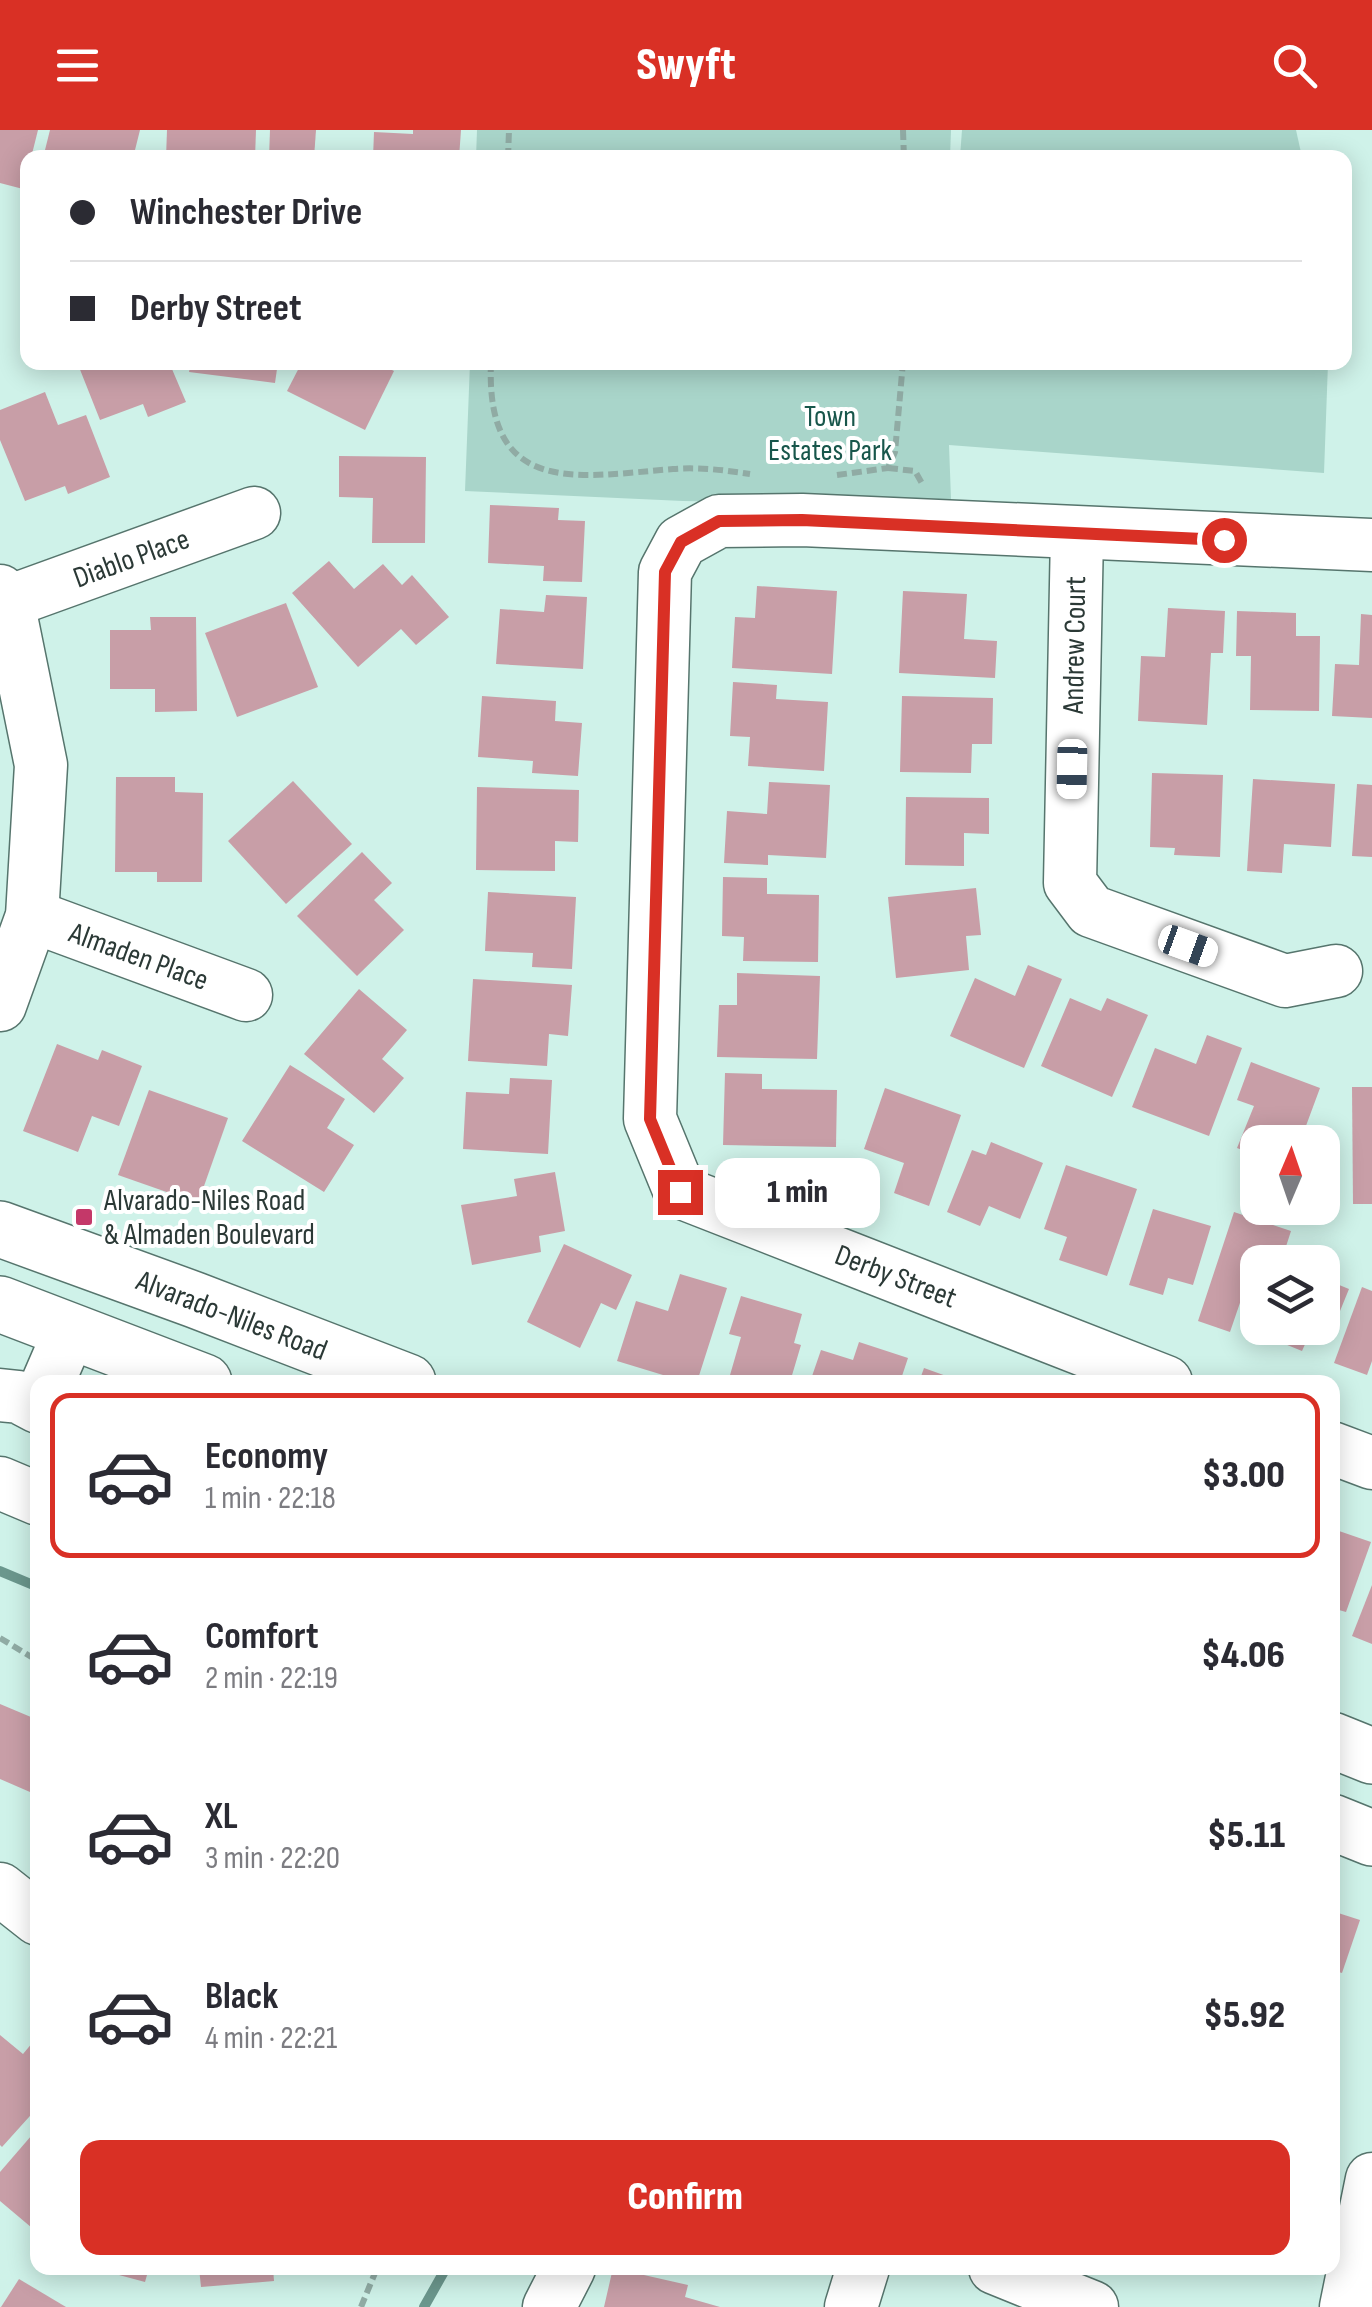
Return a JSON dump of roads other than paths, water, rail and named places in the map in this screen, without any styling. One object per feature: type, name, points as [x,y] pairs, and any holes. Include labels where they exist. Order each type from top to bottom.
[{"type":"main road","name":"Alvarado-Niles Road","points":[[0,1229],[390,1375]]},
{"type":"main road","points":[[0,1304],[186,1375]]},
{"type":"main road","points":[[1340,1743],[1372,1756]]},
{"type":"main road","points":[[1340,1825],[1372,1838]]},
{"type":"street","name":"Diablo Place","points":[[4,597],[254,514]]},
{"type":"street","name":"Derby Street","points":[[1076,534],[802,520],[719,521],[681,542],[665,572],[650,1119],[680,1192],[1148,1375]]},
{"type":"street","points":[[1076,534],[1372,545]]},
{"type":"street","name":"Andrew Court","points":[[1076,534],[1070,883],[1091,910],[1286,982],[1336,972]]},
{"type":"street","points":[[0,1005],[32,916],[40,765],[4,597]]},
{"type":"street","name":"Almaden Place","points":[[32,916],[246,995]]},
{"type":"street","points":[[51,1375],[70,1331]]},
{"type":"street","points":[[0,1395],[30,1403]]},
{"type":"street","points":[[1340,1451],[1372,1463]]},
{"type":"street","points":[[0,1483],[30,1496]]},
{"type":"street","points":[[0,1889],[30,1913]]},
{"type":"street","points":[[1346,2307],[1372,2179]]},
{"type":"street","points":[[549,2307],[565,2275]]},
{"type":"street","points":[[851,2307],[861,2275]]},
{"type":"street","points":[[1013,2275],[1095,2307],[1104,2275]]},
{"type":"waterway","points":[[0,1571],[30,1584]]},
{"type":"waterway","points":[[424,2307],[442,2275]]},
{"type":"place","name":"Alvarado-Niles Road & Almaden Boulevard","points":[[84,1217]]},
{"type":"park label","name":"Town Estates Park","points":[[830,433]]}]
